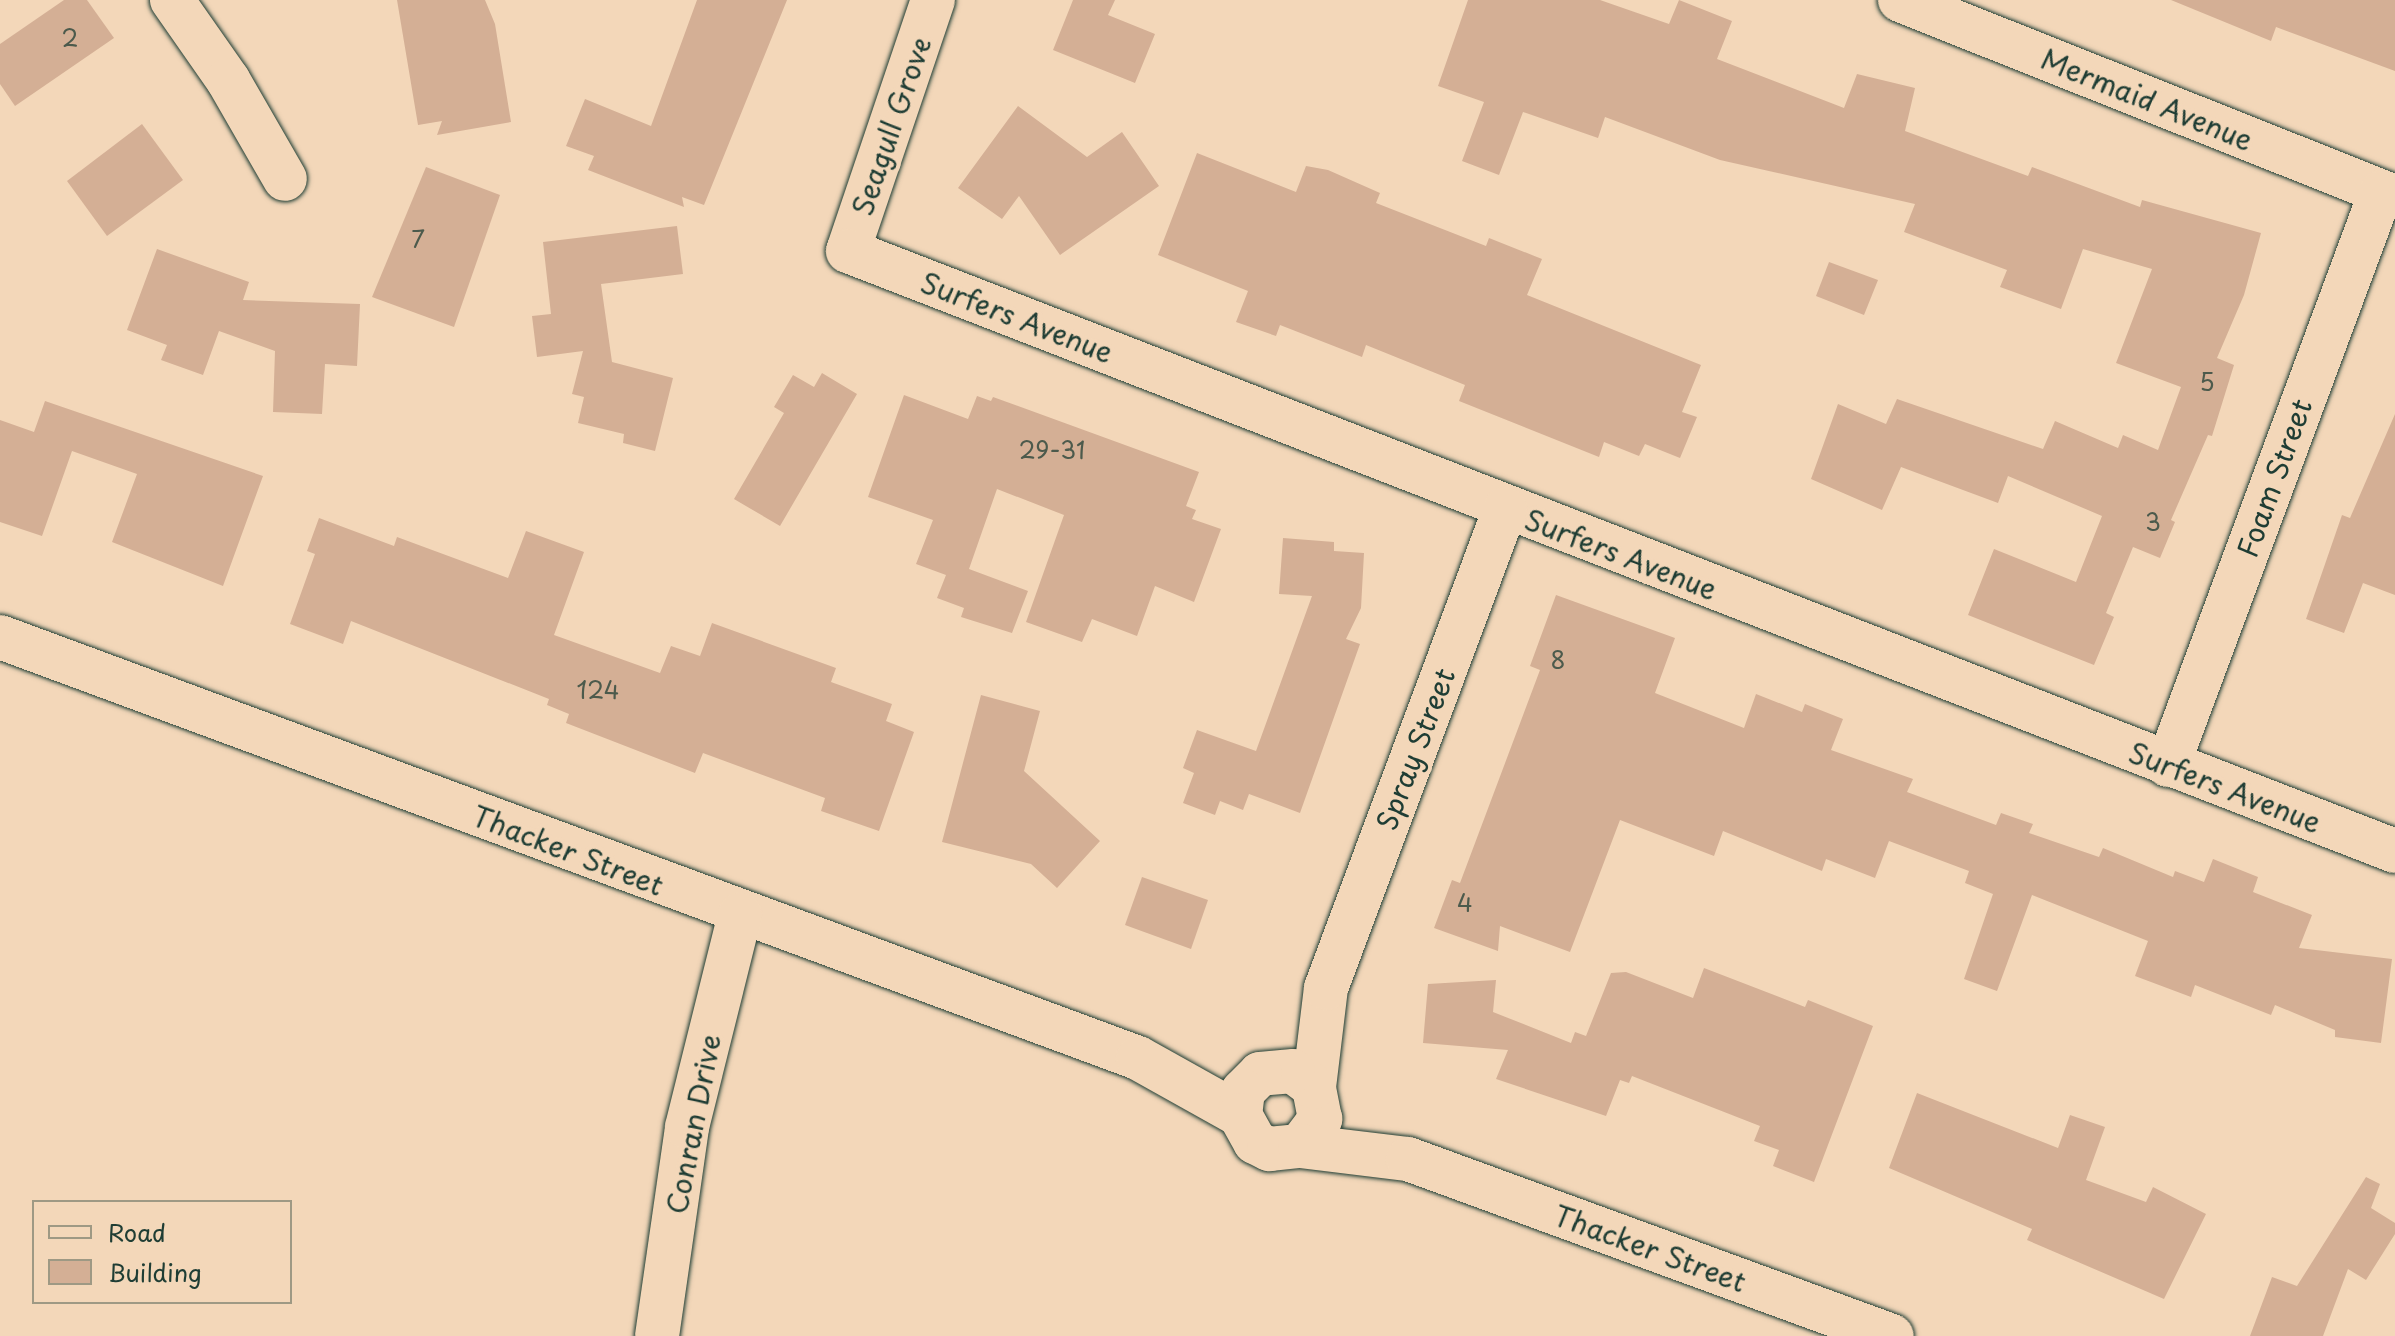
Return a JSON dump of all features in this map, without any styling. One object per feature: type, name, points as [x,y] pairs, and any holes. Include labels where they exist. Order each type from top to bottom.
[{"type":"street","points":[[172,0],[228,80],[285,179]]},
{"type":"street","name":"Seagull Grove","points":[[848,251],[933,0]]},
{"type":"street","name":"Mermaid Avenue","points":[[1900,0],[2388,194]]},
{"type":"street","name":"Foam Street","points":[[2168,765],[2388,194]]},
{"type":"street","name":"Surfers Avenue","points":[[848,251],[1505,509],[2395,851]]},
{"type":"street","name":"Spray Street","points":[[1317,1092],[1326,988],[1505,509]]},
{"type":"street","name":"Thacker Street","points":[[0,637],[740,915],[1138,1058],[1240,1115]]},
{"type":"street","name":"Conran Drive","points":[[657,1336],[687,1127],[740,915]]},
{"type":"street","name":"Spray Street","points":[[1263,1072],[1326,988]]},
{"type":"street","name":"Thacker Street","points":[[1138,1058],[1263,1072]]},
{"type":"street","points":[[1293,1071],[1317,1092],[1316,1130],[1300,1146],[1269,1149],[1255,1142],[1240,1115],[1243,1091],[1263,1072],[1293,1071]]},
{"type":"street","name":"Thacker Street","points":[[1317,1092],[1408,1159]]},
{"type":"street","name":"Thacker Street","points":[[1300,1146],[1408,1159],[1892,1336]]},
{"type":"building","points":[[64,0],[87,0],[114,38],[15,106],[0,84],[0,44]]},
{"type":"building","points":[[397,0],[485,0],[495,24],[511,122],[437,135],[442,121],[418,125]]},
{"type":"building","points":[[697,0],[787,0],[704,205],[682,197],[684,207],[588,170],[594,156],[566,146],[585,99],[651,126]]},
{"type":"building","points":[[1073,0],[1115,0],[1108,15],[1155,34],[1135,83],[1053,50]]},
{"type":"building","points":[[1468,0],[1600,0],[1669,24],[1679,0],[1732,21],[1717,59],[1844,108],[1857,74],[1915,88],[1905,131],[2028,176],[2032,167],[2140,207],[2142,200],[2261,233],[2244,295],[2217,358],[2234,365],[2212,436],[2208,435],[2171,520],[2175,522],[2160,558],[2133,547],[2106,613],[2114,617],[2094,665],[1968,615],[1994,549],[2076,582],[2102,516],[2008,476],[1998,503],[1901,467],[1882,510],[1811,479],[1838,404],[1886,424],[1897,399],[2043,449],[2055,421],[2118,448],[2123,435],[2158,450],[2181,387],[2116,363],[2152,269],[2083,249],[2061,309],[2000,287],[2007,270],[1904,232],[1915,204],[1720,160],[1605,117],[1598,138],[1523,112],[1499,175],[1462,161],[1484,102],[1438,86]]},
{"type":"building","points":[[2171,0],[2395,0],[2395,71],[2276,27],[2271,41]]},
{"type":"building","points":[[1018,106],[1087,157],[1122,132],[1159,186],[1060,255],[1019,196],[1002,219],[958,188]]},
{"type":"building","points":[[142,124],[183,180],[107,236],[67,181]]},
{"type":"building","points":[[1197,153],[1296,192],[1306,166],[1328,170],[1380,193],[1376,203],[1486,246],[1489,238],[1542,259],[1527,295],[1701,365],[1682,412],[1697,417],[1680,458],[1645,444],[1639,456],[1604,442],[1599,457],[1459,401],[1465,385],[1366,345],[1362,357],[1280,325],[1276,336],[1236,322],[1248,291],[1158,255]]},
{"type":"building","points":[[426,167],[500,195],[454,327],[372,297]]},
{"type":"building","points":[[677,226],[683,274],[601,284],[612,362],[673,378],[655,451],[623,443],[624,434],[578,423],[584,397],[572,394],[583,351],[537,357],[532,316],[551,314],[543,242]]},
{"type":"building","points":[[157,249],[249,282],[243,300],[360,304],[357,366],[325,364],[322,414],[273,412],[275,351],[219,331],[203,375],[161,360],[167,345],[127,330]]},
{"type":"building","points":[[1829,262],[1878,280],[1864,315],[1816,296]]},
{"type":"building","points":[[822,373],[857,394],[780,526],[734,499],[784,413],[774,407],[793,375],[814,387]]},
{"type":"building","points":[[904,395],[968,419],[977,396],[991,401],[993,397],[1199,472],[1186,506],[1196,510],[1192,519],[1221,529],[1194,602],[1155,586],[1137,636],[1092,619],[1082,642],[1026,622],[1064,515],[997,489],[969,569],[1028,591],[1012,633],[961,617],[964,608],[937,598],[946,575],[916,564],[933,520],[868,497]]},
{"type":"building","points":[[45,401],[263,476],[223,586],[112,542],[137,474],[72,451],[42,536],[0,522],[0,420],[34,432]]},
{"type":"building","points":[[2395,414],[2395,595],[2363,583],[2344,633],[2306,619],[2342,515],[2350,518]]},
{"type":"building","points":[[319,518],[394,546],[397,537],[508,578],[526,531],[584,552],[554,635],[660,673],[671,646],[700,656],[712,623],[836,668],[831,682],[892,704],[886,721],[914,732],[879,831],[821,811],[825,798],[703,753],[695,773],[566,723],[569,714],[547,705],[549,699],[351,621],[343,644],[290,624],[315,554],[307,551]]},
{"type":"building","points":[[1283,538],[1334,542],[1334,551],[1364,553],[1361,608],[1346,639],[1360,644],[1300,813],[1249,794],[1243,810],[1220,801],[1215,815],[1183,803],[1194,773],[1183,768],[1197,730],[1256,751],[1312,596],[1279,594]]},
{"type":"building","points":[[1556,595],[1675,638],[1655,693],[1744,728],[1756,694],[1802,712],[1805,704],[1843,719],[1831,750],[1913,779],[1907,792],[1996,825],[2001,813],[2033,824],[2029,833],[2099,857],[2103,848],[2173,877],[2175,871],[2204,882],[2213,859],[2258,877],[2253,892],[2312,915],[2299,948],[2392,959],[2381,1043],[2335,1037],[2335,1030],[2275,1005],[2271,1015],[2195,985],[2191,997],[2135,976],[2148,941],[2032,895],[1997,991],[1964,979],[1993,894],[1965,883],[1969,871],[1889,841],[1875,878],[1826,859],[1822,871],[1723,831],[1714,856],[1620,820],[1570,952],[1500,926],[1498,951],[1434,928],[1452,880],[1460,883],[1540,670],[1530,666]]},
{"type":"building","points":[[981,695],[1040,711],[1024,771],[1100,841],[1057,888],[1031,864],[942,842]]},
{"type":"building","points":[[1142,877],[1208,900],[1191,949],[1125,925]]},
{"type":"building","points":[[1704,968],[1805,1007],[1808,1000],[1873,1026],[1814,1182],[1773,1166],[1779,1150],[1754,1141],[1760,1126],[1632,1076],[1629,1083],[1620,1080],[1606,1116],[1496,1079],[1508,1050],[1423,1043],[1428,984],[1496,980],[1493,1012],[1571,1043],[1575,1032],[1586,1036],[1611,973],[1626,972],[1693,998]]},
{"type":"building","points":[[1917,1093],[2058,1148],[2070,1115],[2105,1127],[2086,1180],[2146,1202],[2153,1187],[2206,1214],[2164,1299],[2027,1240],[2032,1229],[1889,1168]]},
{"type":"building","points":[[2366,1177],[2380,1184],[2371,1208],[2395,1223],[2395,1234],[2366,1280],[2348,1269],[2323,1336],[2250,1336],[2272,1277],[2297,1286]]}]
